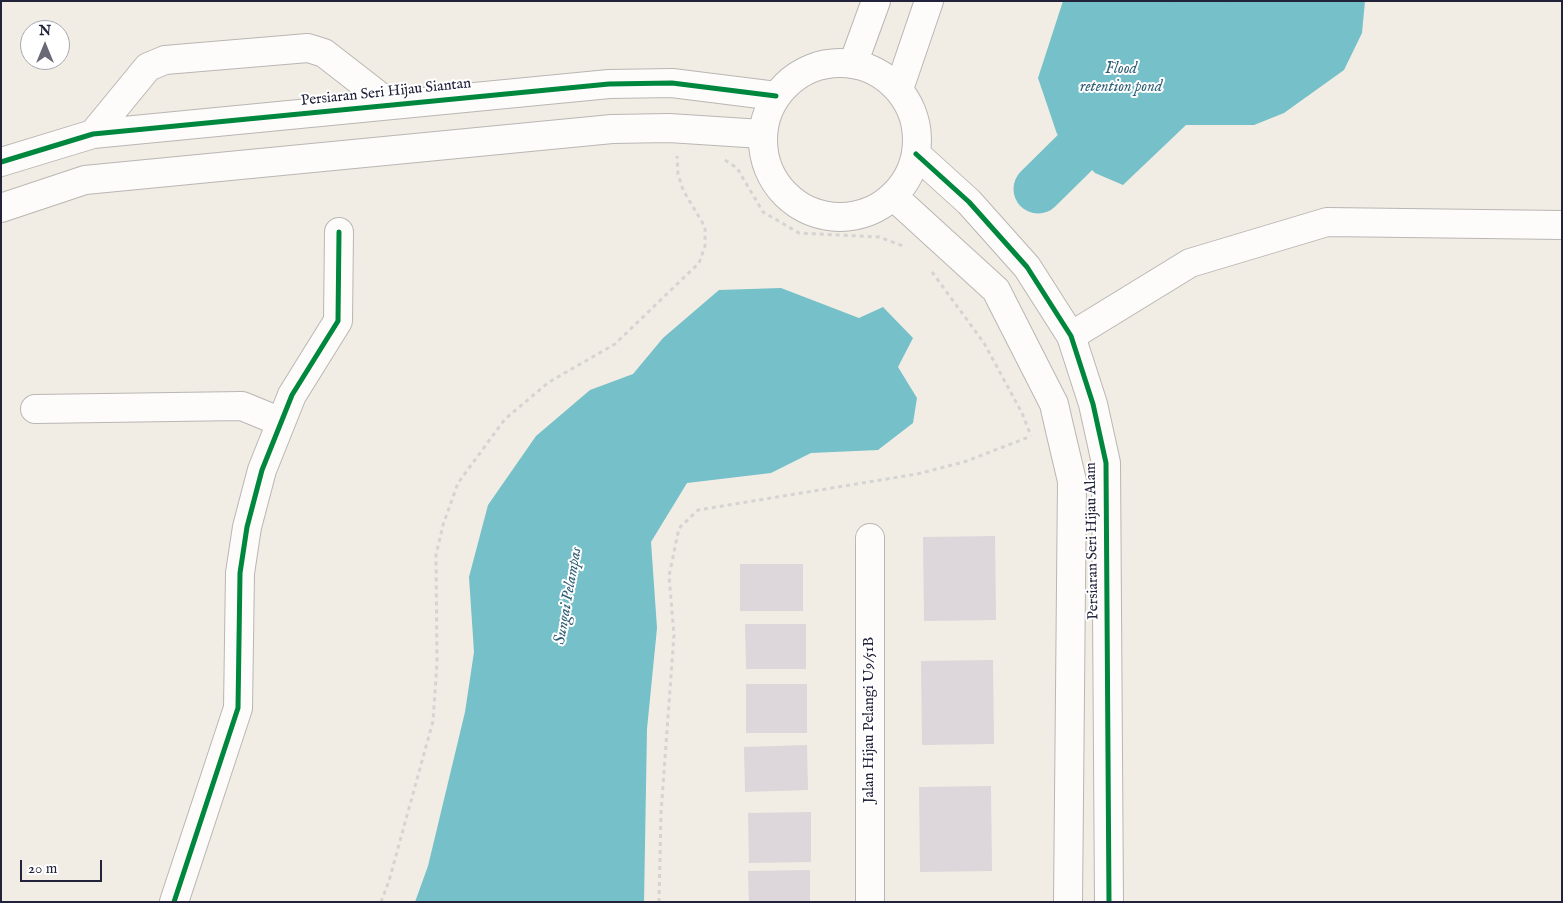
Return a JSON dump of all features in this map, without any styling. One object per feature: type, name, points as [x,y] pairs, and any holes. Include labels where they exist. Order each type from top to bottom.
[{"type":"street","points":[[853,64],[876,1]]},
{"type":"street","points":[[899,89],[929,1]]},
{"type":"street","points":[[93,134],[148,67],[165,60],[213,55],[308,48],[324,53],[391,105]]},
{"type":"street","points":[[827,64],[853,64],[878,73],[899,89],[913,116],[916,131],[916,154],[904,184],[893,196],[871,210],[845,217],[818,214],[794,203],[776,184],[764,160],[762,134],[768,109],[776,96],[782,88],[802,72],[827,64]]},
{"type":"street","name":"Persiaran Seri Hijau Siantan","points":[[1,162],[93,134],[609,84],[672,83],[776,96]]},
{"type":"street","points":[[1,208],[85,180],[612,128],[669,128],[762,134]]},
{"type":"street","name":"Persiaran Seri Hijau Alam","points":[[916,154],[969,202],[1027,267],[1071,336],[1093,404],[1106,463],[1109,902]]},
{"type":"street","name":"Persiaran Seri Hijau Alam","points":[[893,196],[996,290],[1054,404],[1072,481],[1068,902]]},
{"type":"street","points":[[1071,336],[1190,263],[1327,222],[1562,225]]},
{"type":"street","points":[[174,902],[238,708],[240,574],[247,527],[262,470],[292,395],[338,321],[339,232]]},
{"type":"street","points":[[35,409],[242,406],[281,422]]},
{"type":"street","name":"Jalan Hijau Pelangi U9/51B","points":[[870,538],[870,902]]},
{"type":"path","points":[[381,902],[389,881],[433,721],[437,663],[436,555],[443,525],[458,482],[505,419],[549,382],[614,344],[699,263],[706,246],[705,227],[683,190],[678,174],[677,151]]},
{"type":"path","points":[[723,159],[738,168],[764,212],[799,233],[879,237],[909,248]]},
{"type":"path","points":[[927,267],[984,343],[1022,413],[1029,437]]},
{"type":"path","points":[[658,902],[661,813],[674,635],[669,576],[679,528],[698,510],[917,474],[964,462],[1059,426]]},
{"type":"water","name":"Flood retention pond","points":[[1063,1],[1365,1],[1362,33],[1344,70],[1284,113],[1254,125],[1186,125],[1123,185],[1095,173],[1057,134],[1038,78]]},
{"type":"water","points":[[781,288],[859,318],[883,307],[913,338],[898,367],[917,398],[913,423],[878,450],[811,453],[771,473],[687,483],[651,542],[657,628],[647,729],[644,902],[415,902],[428,866],[465,712],[474,652],[469,577],[488,505],[536,436],[590,390],[633,374],[663,338],[719,290]]},
{"type":"building","points":[[995,536],[996,620],[924,621],[923,537]]},
{"type":"building","points":[[740,564],[803,564],[803,611],[740,611]]},
{"type":"building","points":[[745,624],[806,624],[806,669],[746,669]]},
{"type":"building","points":[[993,660],[994,744],[922,745],[921,661]]},
{"type":"building","points":[[746,684],[807,684],[807,733],[746,733]]},
{"type":"building","points":[[807,745],[808,790],[745,792],[744,747]]},
{"type":"building","points":[[991,786],[992,871],[920,872],[919,787]]},
{"type":"building","points":[[811,812],[811,862],[749,863],[748,813]]},
{"type":"building","points":[[810,870],[810,902],[749,902],[748,871]]},
{"type":"waterway","name":"Sungai Pelampas","points":[[1038,189],[1113,115],[1206,1]]},
{"type":"cycle path","points":[[1,162],[93,134],[609,84],[672,83],[776,96]]},
{"type":"cycle path","points":[[916,154],[969,202],[1027,267],[1071,336],[1093,404],[1106,463],[1109,902]]},
{"type":"cycle path","points":[[174,902],[238,708],[240,573],[247,527],[262,470],[292,395],[338,321],[339,232]]}]
